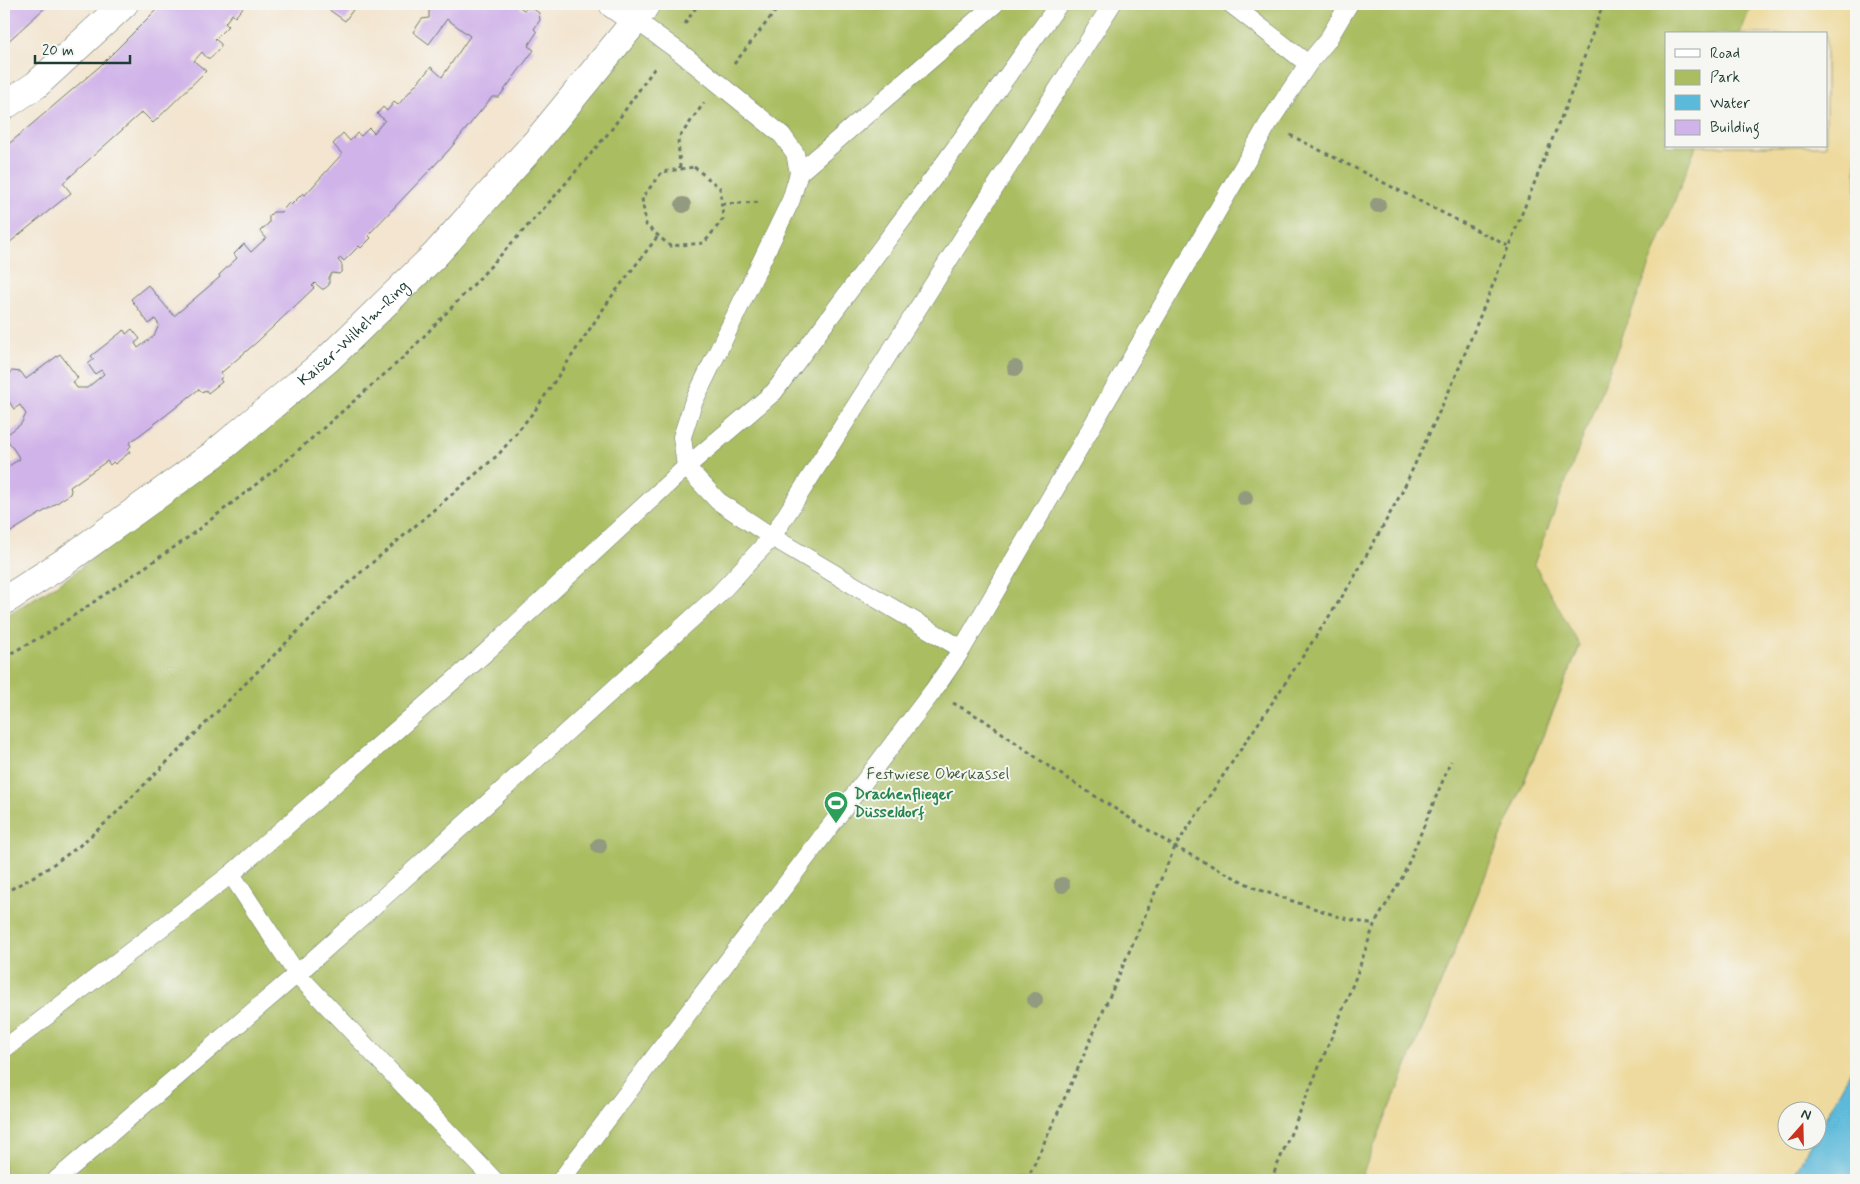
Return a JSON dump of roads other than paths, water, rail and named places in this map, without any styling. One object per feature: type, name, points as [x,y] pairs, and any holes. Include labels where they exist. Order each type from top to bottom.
[{"type":"street","points":[[4,106],[36,85],[124,4]]},
{"type":"street","points":[[613,4],[641,12]]},
{"type":"street","name":"Kaiser-Wilhelm-Ring","points":[[4,601],[63,563],[213,455],[328,359],[435,255],[537,141],[641,12]]},
{"type":"lane","points":[[799,173],[995,4]]},
{"type":"lane","points":[[4,1048],[232,874],[484,654],[686,468],[774,392],[940,169],[1059,4]]},
{"type":"lane","points":[[56,1180],[297,974],[718,595],[772,537],[1112,4]]},
{"type":"lane","points":[[1231,4],[1308,64]]},
{"type":"lane","points":[[561,1180],[933,691],[962,649],[1268,124],[1308,64],[1327,41],[1348,4]]},
{"type":"lane","points":[[641,12],[681,53],[782,135],[795,153],[799,173],[791,200],[692,403],[682,437],[686,468],[718,501],[772,537],[962,649]]},
{"type":"lane","points":[[232,874],[297,974],[494,1180]]},
{"type":"water","points":[[1856,1061],[1856,1180],[1791,1180],[1806,1152],[1828,1152],[1828,1113]]},
{"type":"place","name":"Drachenflieger Düsseldorf","points":[[836,824]]},
{"type":"park label","name":"Festwiese Oberkassel","points":[[938,774]]}]
